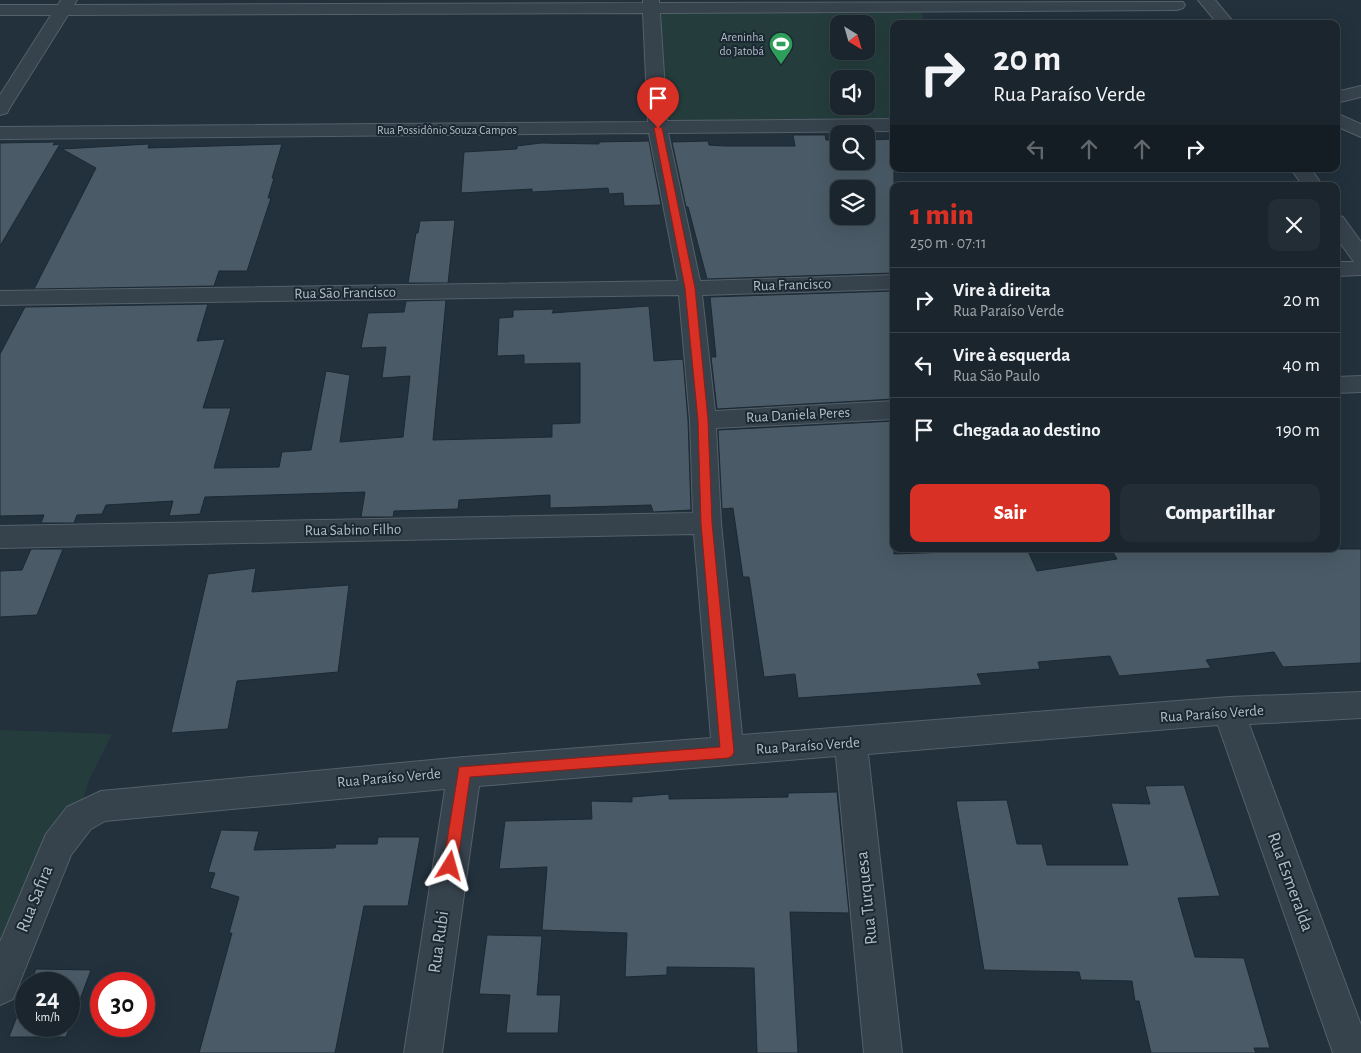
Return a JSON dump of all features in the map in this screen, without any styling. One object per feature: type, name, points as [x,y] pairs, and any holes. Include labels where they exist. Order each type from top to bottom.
[{"type":"street","points":[[1206,0],[1223,20]]},
{"type":"street","points":[[651,4],[658,128],[690,288],[703,420],[707,523],[728,752]]},
{"type":"street","points":[[0,10],[66,5],[1018,4],[1179,7]]},
{"type":"street","points":[[0,109],[66,5]]},
{"type":"street","points":[[1340,97],[1361,91]]},
{"type":"street","points":[[1340,121],[1361,131]]},
{"type":"street","name":"Rua Possidônio Souza Campos","points":[[0,133],[890,125]]},
{"type":"street","points":[[1340,226],[1361,257]]},
{"type":"street","points":[[1340,269],[1361,268]]},
{"type":"street","name":"Rua Francisco","points":[[690,288],[890,282]]},
{"type":"street","name":"Rua São Francisco","points":[[0,298],[690,288]]},
{"type":"street","points":[[1340,385],[1361,384]]},
{"type":"street","name":"Rua Daniela Peres","points":[[703,420],[890,410]]},
{"type":"street","name":"Rua Sabino Filho","points":[[0,537],[707,523]]},
{"type":"street","name":"Rua Paraíso Verde","points":[[79,818],[101,806],[140,801],[464,772],[851,743],[1229,711],[1361,706]]},
{"type":"street","name":"Rua Esmeralda","points":[[1229,711],[1352,1053]]},
{"type":"street","name":"Rua Turquesa","points":[[851,743],[883,1053]]},
{"type":"street","name":"Rua Rubi","points":[[423,1053],[464,772]]},
{"type":"street","name":"Rua Safira","points":[[0,986],[58,845],[79,818]]},
{"type":"green space","name":"Areninha do Jatobá","points":[[656,12],[921,12],[924,20],[890,20],[890,121],[663,123]]},
{"type":"green space","points":[[0,730],[112,734],[89,780],[82,804],[0,986]]},
{"type":"building","points":[[793,135],[825,135],[826,140],[830,140],[830,170],[875,170],[875,140],[890,139],[890,172],[894,172],[894,182],[890,182],[890,273],[707,279],[688,207],[686,207],[672,142],[708,141],[709,145],[795,146]]},
{"type":"building","points":[[649,141],[661,205],[624,206],[623,193],[609,194],[608,188],[532,192],[532,189],[461,193],[464,152],[517,149],[517,146],[541,143],[599,144],[599,142]]},
{"type":"building","points":[[55,142],[53,145],[60,144],[0,246],[0,143]]},
{"type":"building","points":[[149,144],[148,148],[282,144],[272,178],[274,178],[268,198],[271,198],[247,271],[219,271],[214,286],[34,289],[96,168],[62,149]]},
{"type":"building","points":[[455,220],[448,283],[408,283],[416,233],[418,233],[420,221]]},
{"type":"building","points":[[890,291],[890,399],[717,409],[711,357],[716,357],[710,297]]},
{"type":"building","points":[[446,300],[433,440],[552,437],[552,424],[580,423],[580,363],[524,364],[524,355],[497,356],[499,318],[513,317],[513,310],[554,309],[552,313],[649,306],[654,361],[683,359],[688,420],[691,510],[653,512],[651,505],[550,508],[550,495],[459,500],[458,509],[394,511],[393,517],[361,517],[365,492],[205,497],[200,514],[169,516],[173,501],[106,505],[102,514],[77,515],[74,523],[41,523],[44,515],[0,516],[0,354],[25,307],[208,304],[197,341],[225,339],[203,408],[231,408],[214,468],[279,467],[282,452],[311,450],[326,371],[350,375],[340,442],[403,437],[410,376],[382,378],[386,347],[361,348],[368,313],[404,312],[406,301]]},
{"type":"building","points":[[890,421],[890,552],[894,552],[894,554],[1028,552],[1037,571],[1117,559],[1113,552],[1340,552],[1340,549],[1361,549],[1361,663],[1283,667],[1274,652],[1206,660],[1211,668],[1119,676],[1110,656],[1038,662],[1040,669],[977,674],[982,685],[798,698],[795,674],[764,677],[749,577],[743,577],[733,508],[722,509],[718,430]]},
{"type":"building","points":[[31,549],[63,549],[37,615],[0,617],[0,571],[22,570]]},
{"type":"building","points":[[256,568],[252,592],[349,585],[338,672],[237,681],[228,729],[171,733],[208,574]]},
{"type":"building","points":[[1184,785],[1220,896],[1178,898],[1195,957],[1244,958],[1270,1048],[1254,1048],[1256,1053],[1151,1053],[1139,1001],[1135,1001],[1132,981],[1081,980],[1079,972],[984,970],[956,801],[1007,800],[1017,844],[1042,844],[1047,865],[1128,865],[1111,803],[1150,804],[1145,786]]},
{"type":"building","points":[[837,792],[849,913],[790,912],[798,1053],[757,1053],[754,968],[667,967],[667,975],[625,977],[627,933],[542,930],[547,867],[499,869],[505,821],[592,819],[591,801],[632,802],[632,797],[669,794],[669,799],[788,797],[788,793]]},
{"type":"building","points":[[221,830],[259,831],[254,850],[335,848],[336,844],[377,844],[378,837],[420,837],[408,906],[364,906],[335,1053],[199,1053],[232,933],[229,933],[239,897],[210,888],[215,873],[208,872]]},
{"type":"building","points":[[487,935],[542,936],[537,995],[561,995],[558,1033],[506,1033],[510,995],[479,994]]},
{"type":"building","points":[[36,969],[91,970],[80,999],[80,972],[35,972]]},
{"type":"building","points":[[15,1021],[15,1037],[9,1037]]},
{"type":"place","name":"Areninha do Jatobá","points":[[781,65]]},
{"type":"route","points":[[450,866],[464,772],[728,752],[707,523],[703,420],[690,288],[658,128]]}]
